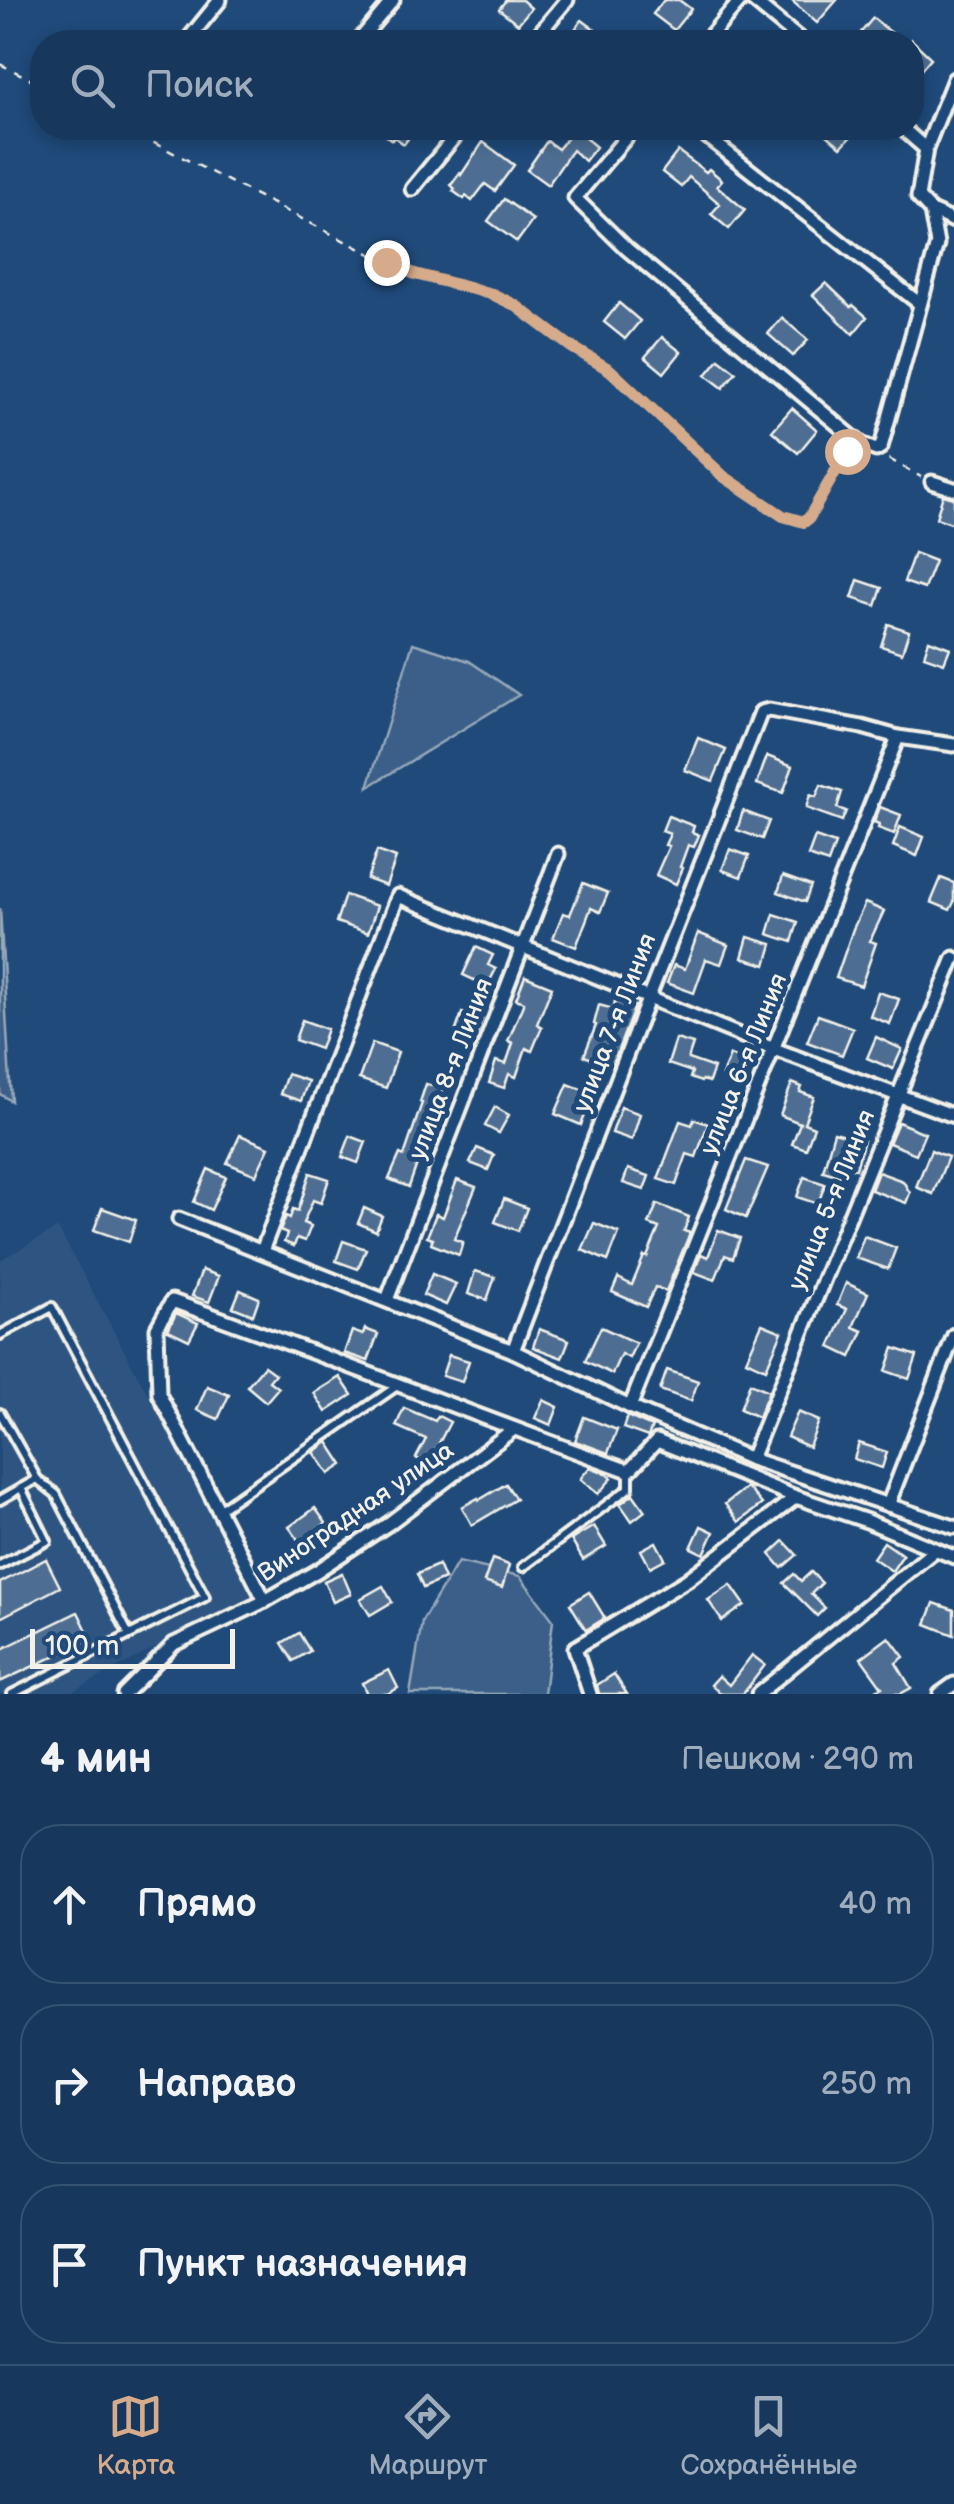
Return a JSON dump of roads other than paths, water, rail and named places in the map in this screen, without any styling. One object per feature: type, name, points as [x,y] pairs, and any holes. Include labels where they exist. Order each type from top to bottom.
[{"type":"street","points":[[196,30],[220,0]]},
{"type":"street","points":[[368,30],[393,0]]},
{"type":"street","points":[[542,30],[567,0]]},
{"type":"street","points":[[715,30],[741,0]]},
{"type":"street","points":[[752,0],[788,30]]},
{"type":"street","points":[[954,79],[926,150],[918,197],[930,211],[954,221]]},
{"type":"street","points":[[412,189],[452,140]]},
{"type":"street","points":[[624,140],[575,198],[627,250],[862,444],[876,450],[880,447],[936,244],[930,211]]},
{"type":"street","points":[[711,140],[920,304]]},
{"type":"street","points":[[915,140],[926,150]]},
{"type":"street","points":[[932,482],[954,489]]},
{"type":"street","name":"улица 7-я Линия","points":[[513,1351],[762,712],[862,726],[898,737]]},
{"type":"street","points":[[898,737],[954,745]]},
{"type":"street","name":"улица 6-я Линия","points":[[630,1407],[898,737]]},
{"type":"street","name":"улица 8-я Линия","points":[[387,1300],[558,854]]},
{"type":"street","points":[[262,1252],[398,896],[774,1049],[954,1116]]},
{"type":"street","name":"улица 5-я Линия","points":[[751,1460],[954,958]]},
{"type":"street","points":[[179,1219],[513,1351],[751,1460],[954,1526]]},
{"type":"street","points":[[266,1601],[159,1394],[157,1328],[172,1301],[630,1471],[656,1441],[954,1557]]},
{"type":"street","points":[[888,1505],[954,1336]]},
{"type":"street","name":"Виноградная улица","points":[[124,1694],[174,1644],[266,1601],[317,1571],[388,1524],[514,1430]]},
{"type":"street","points":[[590,1694],[575,1648],[687,1580],[796,1497]]},
{"type":"street","points":[[758,1694],[935,1550]]},
{"type":"street","points":[[940,1694],[954,1684]]},
{"type":"lane","points":[[0,1335],[52,1307],[205,1597],[12,1694]]},
{"type":"lane","points":[[218,1510],[397,1386]]},
{"type":"lane","points":[[0,1412],[37,1479],[56,1494],[129,1636]]},
{"type":"lane","points":[[523,1567],[630,1488],[630,1471]]},
{"type":"lane","points":[[0,1500],[37,1479]]},
{"type":"lane","points":[[0,1565],[47,1542],[22,1488]]}]
